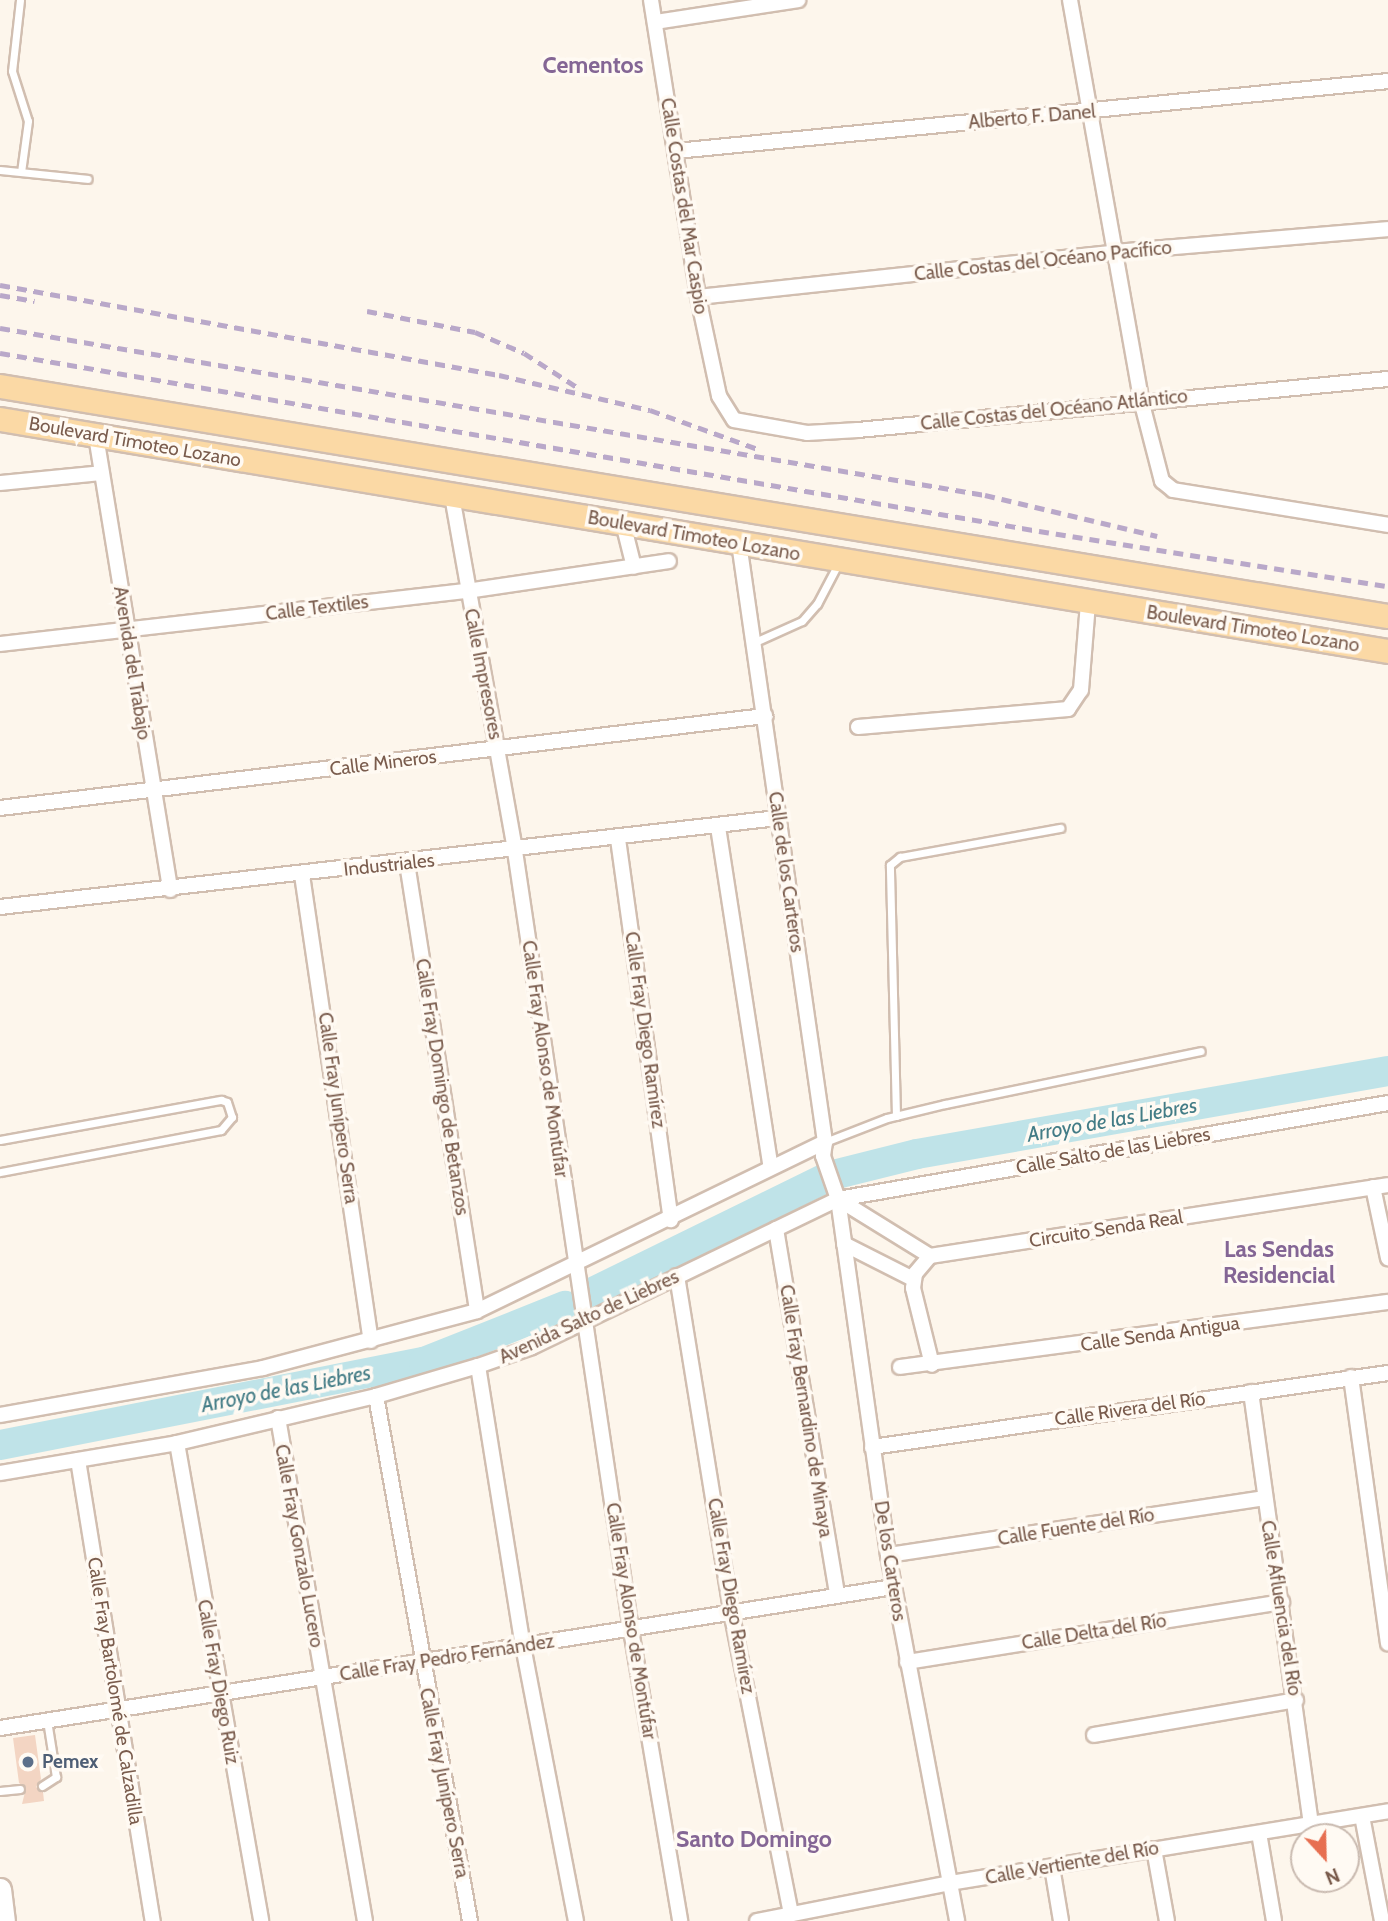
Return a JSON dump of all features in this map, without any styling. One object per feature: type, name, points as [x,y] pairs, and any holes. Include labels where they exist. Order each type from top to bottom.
[{"type":"main road","name":"Boulevard Timoteo Lozano","points":[[0,386],[1388,617]]},
{"type":"main road","name":"Boulevard Timoteo Lozano","points":[[0,419],[1088,603],[1388,651]]},
{"type":"main road","points":[[0,1889],[4,1921]]},
{"type":"street","name":"Calle Costas del Mar Caspio","points":[[650,0],[677,151],[698,297],[726,409]]},
{"type":"street","points":[[655,22],[798,0]]},
{"type":"street","points":[[1070,0],[1155,467],[1173,490],[1388,526]]},
{"type":"street","name":"Alberto F. Danel","points":[[677,151],[1388,81]]},
{"type":"street","name":"Calle Costas del Océano Pacífico","points":[[698,297],[1116,252],[1388,229]]},
{"type":"street","name":"Calle Costas del Océano Atlántico","points":[[726,409],[734,420],[748,426],[807,433],[1388,379]]},
{"type":"street","name":"Avenida del Trabajo","points":[[96,436],[125,630],[170,890]]},
{"type":"street","points":[[0,483],[102,473]]},
{"type":"street","name":"Calle Impresores","points":[[452,496],[515,851]]},
{"type":"street","points":[[623,523],[634,567]]},
{"type":"street","name":"Calle de los Carteros","points":[[738,543],[755,642],[824,1149],[836,1193]]},
{"type":"street","name":"Calle Textiles","points":[[0,644],[467,591],[670,561]]},
{"type":"street","points":[[858,727],[1068,709],[1081,690],[1088,603]]},
{"type":"street","name":"Calle Mineros","points":[[0,808],[765,716]]},
{"type":"street","name":"Industriales","points":[[0,907],[515,851],[777,818]]},
{"type":"street","points":[[718,827],[771,1168]]},
{"type":"street","name":"Calle Fray Diego Ramírez","points":[[618,839],[671,1220]]},
{"type":"street","name":"Calle Fray Alonso de Montúfar","points":[[515,851],[631,1630],[680,1921]]},
{"type":"street","name":"Calle Fray Domingo de Betanzos","points":[[407,863],[477,1311]]},
{"type":"street","name":"Calle Fray Junípero Serra","points":[[302,875],[371,1341]]},
{"type":"street","name":"Calle Salto de las Liebres","points":[[836,1193],[1388,1103]]},
{"type":"street","points":[[0,1415],[172,1387],[371,1341],[477,1311],[577,1269],[771,1168],[824,1149]]},
{"type":"street","name":"Circuito Senda Real","points":[[930,1256],[1388,1185]]},
{"type":"street","points":[[1373,1187],[1388,1258]]},
{"type":"street","points":[[836,1193],[930,1256],[913,1279],[932,1365]]},
{"type":"street","name":"Avenida Salto de Liebres","points":[[0,1473],[177,1443],[376,1396],[478,1366],[532,1347],[585,1314],[677,1276],[776,1228],[836,1193]]},
{"type":"street","name":"De los Carteros","points":[[836,1193],[893,1587],[957,1921]]},
{"type":"street","name":"Calle Fray Bernardino de Minaya","points":[[776,1228],[837,1594]]},
{"type":"street","points":[[844,1244],[913,1279]]},
{"type":"street","name":"Calle Fray Diego Ramírez","points":[[677,1276],[731,1611],[792,1914]]},
{"type":"street","name":"Calle Senda Antigua","points":[[900,1367],[932,1365],[1388,1302]]},
{"type":"street","points":[[478,1366],[523,1646],[576,1921]]},
{"type":"street","name":"Calle Rivera del Río","points":[[872,1447],[1388,1373]]},
{"type":"street","points":[[1351,1377],[1388,1643]]},
{"type":"street","name":"Calle Afluencia del Río","points":[[1251,1392],[1296,1700],[1311,1823]]},
{"type":"street","name":"Calle Fray Junípero Serra","points":[[376,1396],[420,1660],[470,1921]]},
{"type":"street","name":"Calle Fray Gonzalo Lucero","points":[[278,1418],[365,1921]]},
{"type":"street","name":"Calle Fray Diego Ruiz","points":[[177,1443],[261,1921]]},
{"type":"street","name":"Calle Fray Bartolomé de Calzadilla","points":[[78,1460],[116,1708],[153,1921]]},
{"type":"street","name":"Calle Fuente del Río","points":[[888,1555],[1265,1498]]},
{"type":"street","name":"Calle Fray Pedro Fernández","points":[[0,1728],[219,1691],[631,1630],[731,1611],[893,1587]]},
{"type":"street","name":"Calle Delta del Río","points":[[907,1662],[1282,1602]]},
{"type":"street","points":[[1094,1735],[1296,1700]]},
{"type":"street","name":"Calle Vertiente del Río","points":[[1317,1823],[1388,1811]]},
{"type":"street","points":[[1362,1816],[1382,1921]]},
{"type":"street","name":"Calle Vertiente del Río","points":[[757,1921],[950,1883],[1290,1828]]},
{"type":"street","points":[[1259,1833],[1274,1921]]},
{"type":"street","points":[[1154,1849],[1167,1921]]},
{"type":"street","points":[[1052,1867],[1062,1921]]},
{"type":"lane","points":[[20,0],[12,71],[28,121],[21,172]]},
{"type":"lane","points":[[0,170],[88,179]]},
{"type":"lane","points":[[755,642],[802,621],[817,604],[840,560]]},
{"type":"lane","points":[[896,1116],[890,865],[900,857],[1060,828]]},
{"type":"lane","points":[[824,1149],[896,1116],[1202,1051]]},
{"type":"lane","points":[[0,1140],[221,1100],[227,1102],[232,1117],[221,1130],[0,1172]]},
{"type":"lane","points":[[42,1786],[55,1777],[47,1720]]},
{"type":"lane","points":[[0,1791],[20,1789]]},
{"type":"building","name":"Pemex","points":[[35,1735],[41,1779],[36,1787],[43,1792],[44,1801],[22,1804],[26,1788],[19,1783],[13,1738]]},
{"type":"waterway","name":"Arroyo de las Liebres","points":[[837,1174],[917,1154],[1388,1071]]},
{"type":"waterway","name":"Arroyo de las Liebres","points":[[591,1293],[824,1179]]},
{"type":"waterway","name":"Arroyo de las Liebres","points":[[0,1445],[424,1362],[565,1306]]},
{"type":"railway","points":[[0,285],[499,375],[650,410],[758,449]]},
{"type":"railway","points":[[0,295],[34,301]]},
{"type":"railway","points":[[367,311],[475,332],[524,353],[577,387]]},
{"type":"railway","points":[[0,328],[985,495],[1157,536]]},
{"type":"railway","points":[[0,353],[1039,531],[1388,586]]},
{"type":"place","name":"Pemex","points":[[28,1762]]},
{"type":"district","name":"Cementos","points":[[593,65]]},
{"type":"district","name":"Las Sendas Residencial","points":[[1279,1262]]},
{"type":"district","name":"Santo Domingo","points":[[754,1839]]}]
